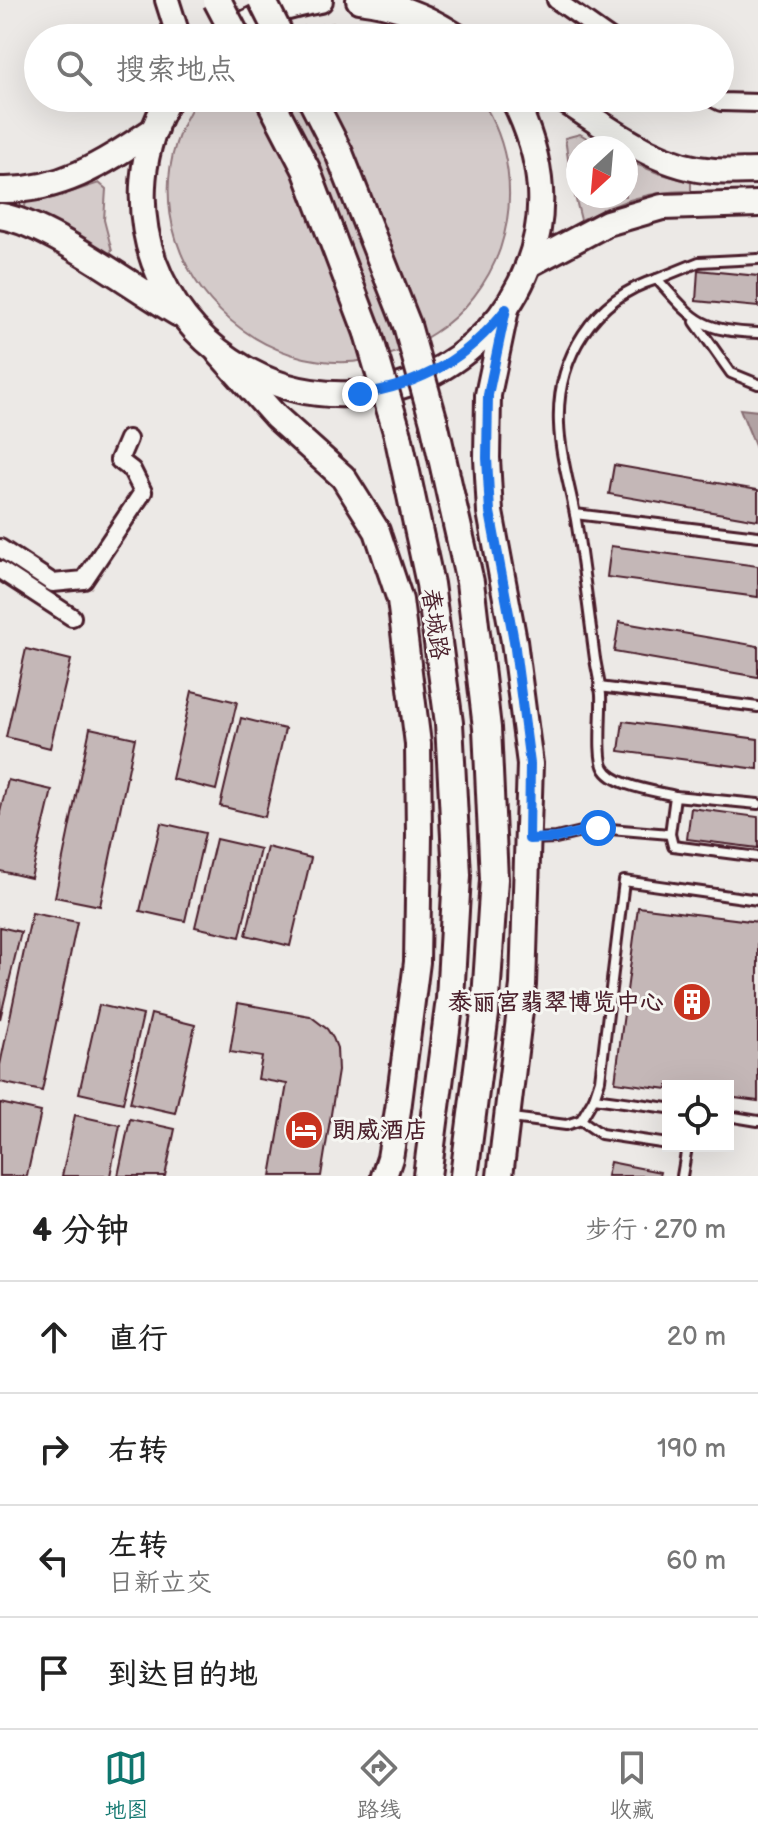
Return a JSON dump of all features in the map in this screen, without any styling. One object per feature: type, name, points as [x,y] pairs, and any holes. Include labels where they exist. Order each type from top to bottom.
[{"type":"main road","points":[[217,0],[230,24]]},
{"type":"main road","points":[[262,0],[274,24]]},
{"type":"main road","points":[[246,24],[274,10],[320,0]]},
{"type":"main road","points":[[359,0],[397,7],[434,24]]},
{"type":"main road","points":[[163,112],[155,129],[144,177],[145,227],[159,275],[184,317],[276,417],[343,477],[377,531],[400,600],[418,744],[417,962],[394,1134],[384,1176]]},
{"type":"main road","name":"春城路","points":[[276,112],[306,169],[368,333],[398,435],[430,584],[449,723],[457,875],[450,999],[427,1176]]},
{"type":"main road","name":"春城路","points":[[318,112],[339,153],[407,325],[434,422],[470,582],[487,728],[494,879],[485,1014],[464,1176]]},
{"type":"main road","points":[[219,353],[262,378],[286,387],[335,395],[372,392],[409,384],[453,361],[491,329],[506,309],[528,265],[540,217],[540,192],[532,143],[519,112]]},
{"type":"main road","points":[[582,112],[628,143],[661,157],[711,171],[758,171]]},
{"type":"main road","points":[[0,190],[23,191],[69,180],[155,129]]},
{"type":"main road","points":[[528,265],[607,223],[662,207],[758,204]]},
{"type":"main road","points":[[0,216],[17,218],[184,317]]},
{"type":"main road","points":[[500,1176],[523,985],[530,764],[514,641],[490,512],[487,458],[488,395],[506,309]]},
{"type":"street","points":[[167,0],[175,24]]},
{"type":"street","points":[[412,0],[441,24]]},
{"type":"street","points":[[556,0],[590,24]]},
{"type":"street","points":[[734,102],[758,103]]},
{"type":"street","points":[[0,548],[53,583],[84,580],[143,492],[132,470],[119,460],[128,439]]},
{"type":"street","points":[[0,570],[72,617]]},
{"type":"lane","points":[[758,259],[699,262],[644,283],[607,305],[586,327],[571,357],[562,385],[559,422],[599,687],[602,766],[612,779],[675,796],[758,804]]},
{"type":"lane","points":[[657,279],[693,319],[731,373],[758,384]]},
{"type":"lane","points":[[693,319],[712,328],[758,333]]},
{"type":"lane","points":[[575,514],[758,536]]},
{"type":"lane","points":[[599,687],[758,707]]},
{"type":"lane","points":[[675,796],[670,834],[673,846],[758,857]]},
{"type":"lane","points":[[529,839],[556,838],[598,828],[670,834]]},
{"type":"lane","points":[[508,1117],[566,1125],[581,1120],[594,1098],[600,1080],[624,881],[758,900]]},
{"type":"lane","points":[[594,1098],[662,1107]]},
{"type":"lane","points":[[734,1117],[758,1121]]},
{"type":"lane","points":[[581,1120],[601,1134],[662,1143]]},
{"type":"lane","points":[[682,1176],[686,1152]]},
{"type":"shaded area","points":[[192,112],[488,112],[498,133],[508,171],[505,230],[495,262],[482,286],[455,317],[434,333],[376,358],[318,361],[265,344],[220,311],[188,267],[170,214],[173,156]]},
{"type":"shaded area","points":[[638,165],[691,182],[691,191],[638,197]]},
{"type":"shaded area","points":[[99,183],[106,189],[104,220],[112,251],[106,255],[69,231],[24,210],[26,202],[53,198]]},
{"type":"shaded area","points":[[578,208],[607,208],[581,220]]},
{"type":"shaded area","points":[[740,409],[758,411],[758,453]]},
{"type":"building","points":[[698,270],[758,276],[758,307],[696,301]]},
{"type":"building","points":[[614,465],[758,490],[758,520],[609,494]]},
{"type":"building","points":[[611,546],[758,566],[758,597],[607,577]]},
{"type":"building","points":[[619,622],[758,646],[758,677],[614,652]]},
{"type":"building","points":[[26,649],[71,660],[50,748],[6,737]]},
{"type":"building","points":[[192,691],[237,702],[216,790],[172,779]]},
{"type":"building","points":[[241,718],[285,729],[265,817],[220,806]]},
{"type":"building","points":[[623,721],[758,739],[758,769],[619,751]]},
{"type":"building","points":[[90,728],[135,738],[100,906],[55,897]]},
{"type":"building","points":[[8,780],[52,790],[31,878],[0,871],[0,812]]},
{"type":"building","points":[[691,808],[758,817],[758,848],[687,839]]},
{"type":"building","points":[[161,823],[205,833],[185,921],[140,911]]},
{"type":"building","points":[[216,839],[260,849],[240,937],[195,927]]},
{"type":"building","points":[[267,847],[311,858],[290,946],[246,935]]},
{"type":"building","name":"泰丽宫翡翠博览中心","points":[[638,907],[758,922],[758,1101],[734,1098],[734,1080],[662,1080],[662,1088],[615,1082]]},
{"type":"building","points":[[32,913],[77,922],[42,1091],[0,1082],[0,1065]]},
{"type":"building","points":[[0,927],[21,932],[0,1019]]},
{"type":"building","name":"朗威酒店","points":[[238,1003],[310,1016],[333,1038],[337,1048],[338,1071],[321,1176],[271,1176],[287,1084],[258,1079],[262,1057],[230,1052]]},
{"type":"building","points":[[99,1005],[143,1015],[123,1103],[79,1093]]},
{"type":"building","points":[[151,1014],[195,1025],[175,1113],[130,1103]]},
{"type":"building","points":[[0,1103],[41,1112],[27,1176],[0,1176]]},
{"type":"building","points":[[75,1115],[120,1125],[110,1176],[62,1176]]},
{"type":"building","points":[[130,1119],[175,1129],[165,1176],[118,1176]]},
{"type":"building","points":[[610,1162],[660,1172],[659,1176],[607,1176]]},
{"type":"place","name":"泰丽宫翡翠博览中心","points":[[692,1002]]},
{"type":"place","name":"朗威酒店","points":[[304,1130]]},
{"type":"route","points":[[360,394],[409,384],[432,374],[473,346],[506,309],[488,395],[487,458],[490,512],[514,641],[530,764],[529,839],[556,838],[598,828]]}]
